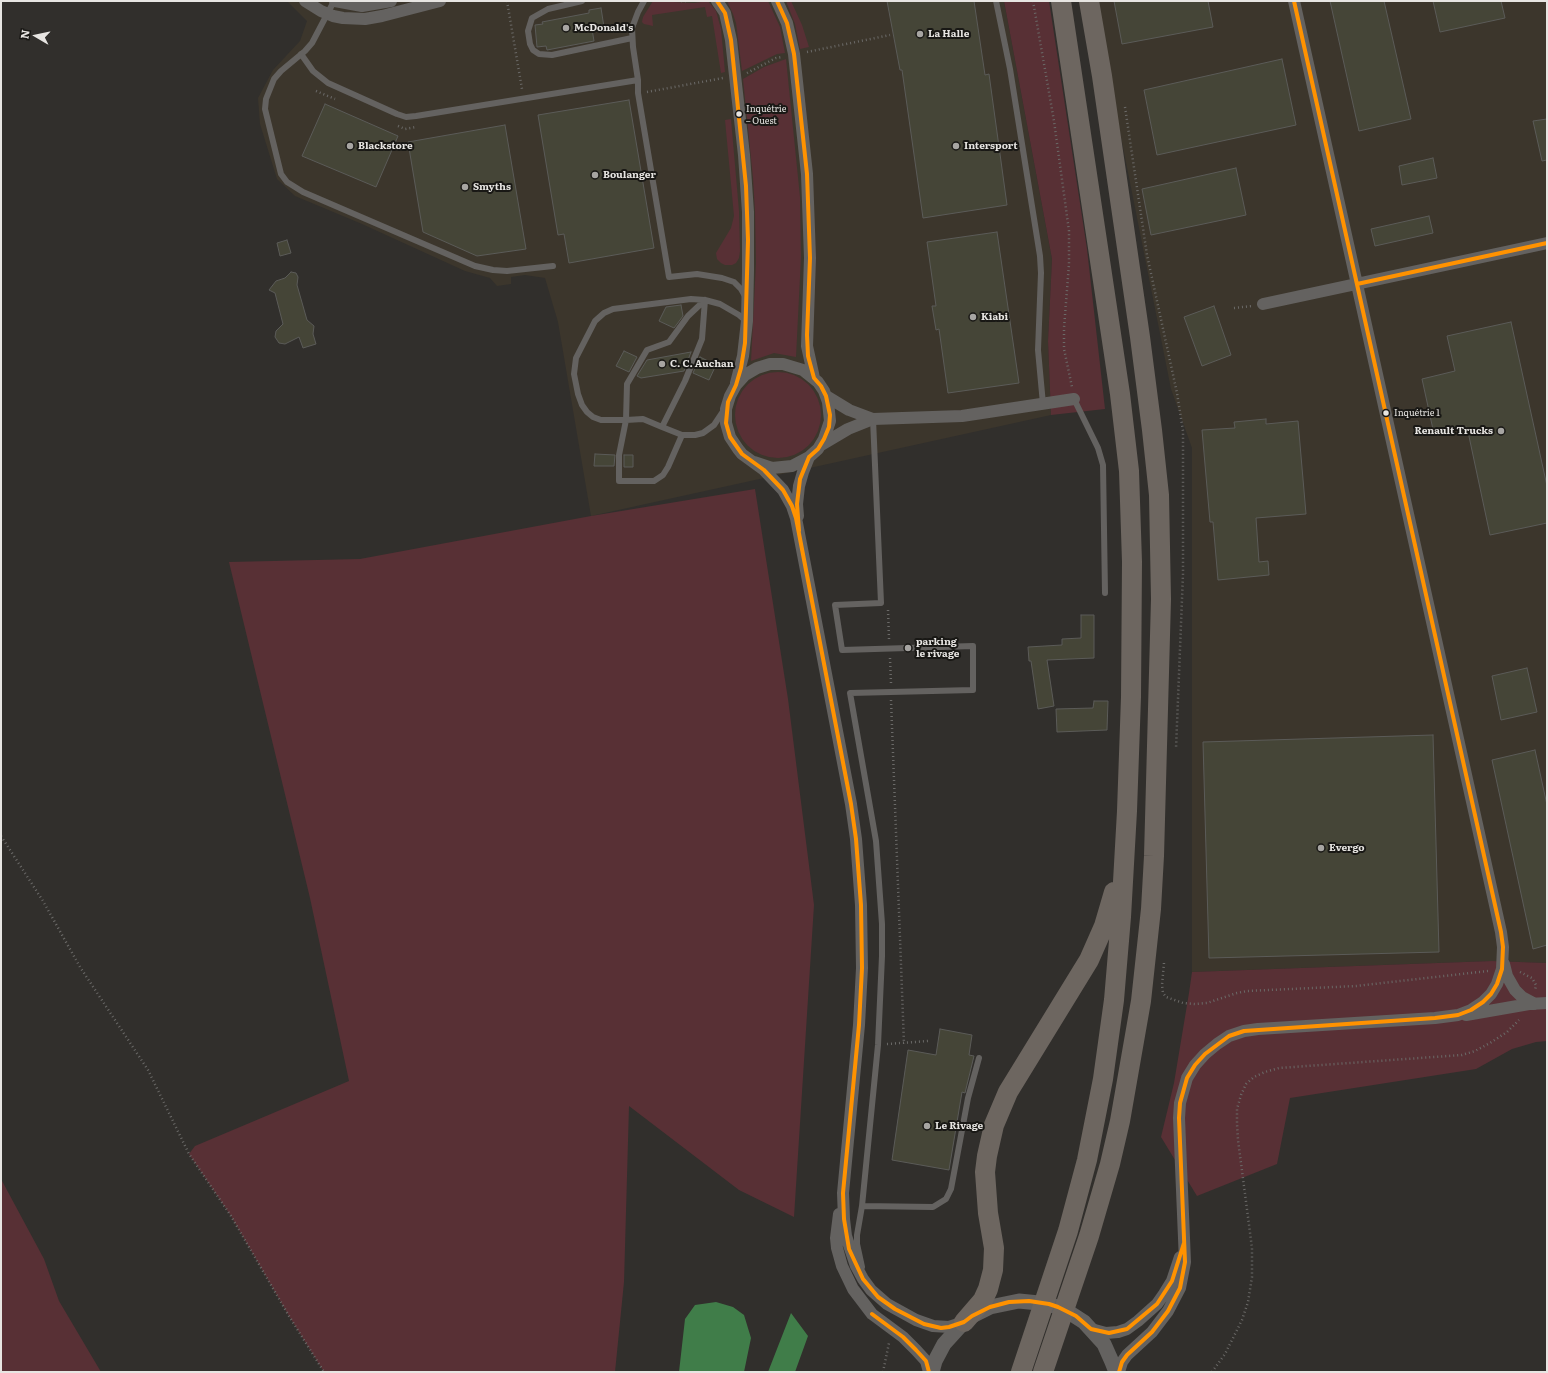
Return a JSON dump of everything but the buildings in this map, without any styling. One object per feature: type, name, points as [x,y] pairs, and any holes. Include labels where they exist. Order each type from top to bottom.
[{"type":"highway","points":[[1024,1363],[1057,1266],[1078,1196],[1096,1120],[1103,1079],[1117,965],[1127,811],[1132,622],[1129,470],[1120,394],[1061,1]]},
{"type":"highway","points":[[1045,1367],[1089,1236],[1110,1164],[1127,1084],[1142,994],[1150,916],[1154,856],[1161,599],[1159,495],[1152,430],[1113,148],[1089,1]]},
{"type":"highway","points":[[964,1322],[983,1300],[988,1289],[993,1270],[994,1248],[988,1213],[985,1172],[994,1125],[1008,1092],[1089,960],[1098,941],[1110,911],[1127,811]]},
{"type":"street","points":[[305,1],[328,14],[344,18],[365,19],[440,1]]},
{"type":"street","points":[[334,1],[362,6],[391,1]]},
{"type":"street","points":[[717,1],[725,13],[736,76],[747,205],[747,321],[743,356],[736,385],[728,402],[726,423],[730,437],[742,454],[771,476],[783,490],[792,506],[799,531],[851,804],[856,839],[861,898],[861,997],[843,1193],[836,1238],[842,1266],[853,1289],[865,1307],[916,1350],[926,1361],[931,1372]]},
{"type":"street","points":[[777,1],[787,23],[794,54],[807,174],[810,258],[807,346],[814,378]]},
{"type":"street","points":[[1294,1],[1501,932],[1503,966],[1515,990],[1536,1003]]},
{"type":"street","points":[[1264,304],[1547,243]]},
{"type":"street","points":[[736,385],[751,371],[770,364],[783,364],[796,367],[814,378],[821,386],[830,408],[830,421],[827,434],[821,445],[809,458],[798,464],[779,468],[754,462]]},
{"type":"street","points":[[826,396],[849,410],[873,419]]},
{"type":"street","points":[[821,445],[848,429],[873,419],[945,418],[1074,399]]},
{"type":"street","points":[[799,531],[798,493],[803,472],[809,458]]},
{"type":"street","points":[[1458,1015],[1471,1010],[1483,1002],[1491,994],[1497,984],[1503,966]]},
{"type":"street","points":[[1119,1372],[1122,1362],[1127,1355],[1152,1332],[1175,1301],[1183,1274],[1184,1243],[1179,1118],[1180,1103],[1187,1078],[1194,1065],[1205,1054],[1229,1036],[1244,1031],[1435,1018],[1536,1003]]},
{"type":"street","points":[[843,1193],[844,1220],[849,1248],[856,1266],[871,1290],[895,1309],[924,1324],[941,1328],[964,1322]]},
{"type":"street","points":[[1091,1329],[1106,1333],[1118,1332],[1127,1329],[1149,1312],[1164,1294],[1172,1281],[1184,1243]]},
{"type":"street","points":[[931,1372],[944,1344],[964,1322],[981,1311],[1000,1304],[1029,1301],[1048,1304],[1067,1311],[1084,1322],[1106,1349],[1116,1372]]},
{"type":"lane","points":[[334,1],[312,43],[281,71],[272,85],[266,99],[265,109],[282,174],[287,182],[303,192],[475,266],[507,271],[553,266]]},
{"type":"lane","points":[[582,1],[548,9],[532,18],[528,31],[530,44],[533,50],[539,54],[552,56],[632,38]]},
{"type":"lane","points":[[644,1],[635,18],[632,38],[638,80],[638,93],[669,277],[697,274],[722,278],[734,282],[745,295],[747,304]]},
{"type":"lane","points":[[996,1],[1010,69],[1040,256],[1041,273],[1038,350],[1043,404]]},
{"type":"lane","points":[[301,54],[313,71],[328,84],[406,117],[638,80]]},
{"type":"lane","points":[[728,402],[719,419],[709,430],[695,435],[682,435],[643,419],[608,421],[593,417],[582,406],[574,374],[574,366],[576,358],[595,321],[604,313],[613,309],[691,299],[705,300],[720,304],[730,309],[747,321]]},
{"type":"lane","points":[[682,435],[668,468],[663,475],[654,481],[619,481],[619,455],[626,420],[627,384],[647,350],[670,342],[688,316],[705,300]]},
{"type":"lane","points":[[662,427],[685,381],[702,339],[705,300]]},
{"type":"lane","points":[[1074,399],[1098,448],[1102,465],[1105,593]]},
{"type":"lane","points":[[871,1290],[861,1262],[857,1244],[878,1045],[882,956],[880,883],[871,806],[850,693],[973,690],[972,646],[842,650],[835,605],[881,603],[873,419]]},
{"type":"lane","points":[[862,1206],[933,1207],[946,1198],[951,1189],[968,1098],[979,1058]]},
{"type":"path","points":[[507,1],[523,99]]},
{"type":"path","points":[[681,1],[689,1]]},
{"type":"path","points":[[1033,1],[1054,120],[1069,231],[1070,246],[1064,348],[1074,399]]},
{"type":"path","points":[[638,93],[744,75],[776,58],[890,35]]},
{"type":"path","points":[[1124,100],[1147,255],[1177,393],[1183,431]]},
{"type":"path","points":[[888,603],[904,1044]]},
{"type":"path","points":[[1,836],[42,901],[80,968],[148,1070],[189,1154],[231,1216],[289,1316],[324,1372]]},
{"type":"path","points":[[1171,999],[1183,1003],[1201,1004],[1247,991],[1356,986],[1503,966],[1516,970],[1532,978],[1536,985],[1536,1003],[1507,1032],[1475,1051],[1462,1055],[1279,1068],[1254,1077],[1246,1084],[1240,1095],[1237,1124],[1252,1248],[1252,1278],[1248,1302],[1242,1320],[1225,1354],[1212,1372]]},
{"type":"path","points":[[878,1045],[928,1041]]},
{"type":"path","points":[[883,1372],[893,1330]]},
{"type":"shaded area","points":[[287,1],[1004,1],[1052,259],[1048,341],[1051,415],[591,516],[558,322],[545,278],[525,275],[511,277],[511,284],[497,286],[490,278],[465,271],[362,224],[295,196],[277,179],[260,124],[258,98],[273,70],[300,41],[307,21]]},
{"type":"shaded area","points":[[653,1],[694,3],[708,1],[716,11],[721,29],[725,72],[721,73],[712,16],[707,17],[705,7],[652,15],[653,26],[642,22],[643,17]]},
{"type":"shaded area","points":[[727,1],[768,1],[780,27],[785,53],[777,54],[742,71],[736,23]]},
{"type":"shaded area","points":[[786,1],[791,1],[802,25],[809,47],[800,49],[795,24]]},
{"type":"shaded area","points":[[1004,1],[1049,1],[1087,249],[1105,409],[1051,415],[1048,341],[1052,259]]},
{"type":"shaded area","points":[[1094,1],[1547,1],[1547,963],[1492,961],[1192,972],[1192,448],[1171,389]]},
{"type":"shaded area","points":[[786,59],[800,197],[801,257],[796,357],[774,353],[751,361],[756,263],[755,211],[743,79],[764,67]]},
{"type":"shaded area","points":[[731,119],[739,211],[740,251],[739,258],[736,263],[732,265],[725,265],[717,259],[716,253],[731,228],[734,216],[725,120]]},
{"type":"shaded area","points":[[770,372],[786,372],[795,375],[809,384],[818,398],[821,407],[821,423],[818,432],[809,446],[795,455],[786,458],[770,458],[754,451],[747,446],[742,439],[735,423],[735,407],[742,391],[747,384],[754,379]]},
{"type":"shaded area","points":[[755,489],[788,699],[814,905],[794,1217],[739,1190],[629,1106],[624,1282],[615,1372],[324,1372],[289,1316],[231,1216],[189,1154],[195,1146],[349,1081],[310,898],[229,562],[360,559],[591,516]]},
{"type":"shaded area","points":[[1492,961],[1547,963],[1547,1041],[1536,1042],[1512,1049],[1476,1069],[1290,1098],[1277,1164],[1197,1196],[1161,1137],[1174,1083],[1192,972]]},
{"type":"shaded area","points":[[1,1179],[44,1259],[59,1301],[101,1372],[1,1372]]},
{"type":"shaded area","points":[[716,1302],[733,1307],[744,1315],[751,1338],[744,1372],[679,1372],[685,1319],[695,1305]]},
{"type":"shaded area","points":[[791,1313],[808,1336],[795,1372],[768,1372]]},
{"type":"transit line","points":[[717,1],[725,13],[731,40],[746,186],[748,240],[745,343],[741,368],[736,385],[728,402],[726,423],[730,437],[742,454],[764,470],[783,490],[792,506],[796,518],[851,804],[856,839],[861,905],[862,968],[859,1025],[843,1193],[844,1219],[849,1249],[863,1279],[878,1297],[895,1309],[924,1324],[941,1328],[949,1327],[964,1322],[990,1307],[1009,1302],[1029,1301],[1058,1307],[1076,1316],[1091,1329],[1109,1333],[1127,1329],[1157,1304],[1172,1281],[1184,1243]]},
{"type":"transit line","points":[[777,1],[787,23],[794,54],[807,174],[810,258],[807,335],[808,356],[814,378],[821,386],[826,396],[830,415],[829,427],[824,439],[818,449],[809,457],[800,479],[797,504],[799,531]]},
{"type":"transit line","points":[[1119,1372],[1122,1362],[1127,1355],[1152,1332],[1168,1311],[1180,1288],[1185,1262],[1179,1118],[1180,1103],[1187,1078],[1195,1065],[1205,1054],[1229,1036],[1244,1031],[1435,1018],[1458,1015],[1471,1010],[1483,1002],[1491,994],[1497,984],[1502,969],[1503,947],[1501,932],[1294,1]]},
{"type":"transit line","points":[[1357,284],[1547,243]]},
{"type":"transit line","points":[[872,1314],[903,1337],[916,1350],[926,1361],[929,1372]]},
{"type":"place","name":"McDonald's","points":[[566,28]]},
{"type":"place","name":"La Halle","points":[[920,34]]},
{"type":"place","name":"Inquétrie – Ouest","points":[[739,114]]},
{"type":"place","name":"Blackstore","points":[[350,146]]},
{"type":"place","name":"Intersport","points":[[956,146]]},
{"type":"place","name":"Boulanger","points":[[595,175]]},
{"type":"place","name":"Smyths","points":[[465,187]]},
{"type":"place","name":"Kiabi","points":[[973,317]]},
{"type":"place","name":"C. C. Auchan","points":[[662,364]]},
{"type":"place","name":"Inquétrie 1","points":[[1386,413]]},
{"type":"place","name":"Renault Trucks","points":[[1501,431]]},
{"type":"place","name":"parking le rivage","points":[[908,648]]},
{"type":"place","name":"Evergo","points":[[1321,848]]},
{"type":"place","name":"Le Rivage","points":[[927,1126]]}]
